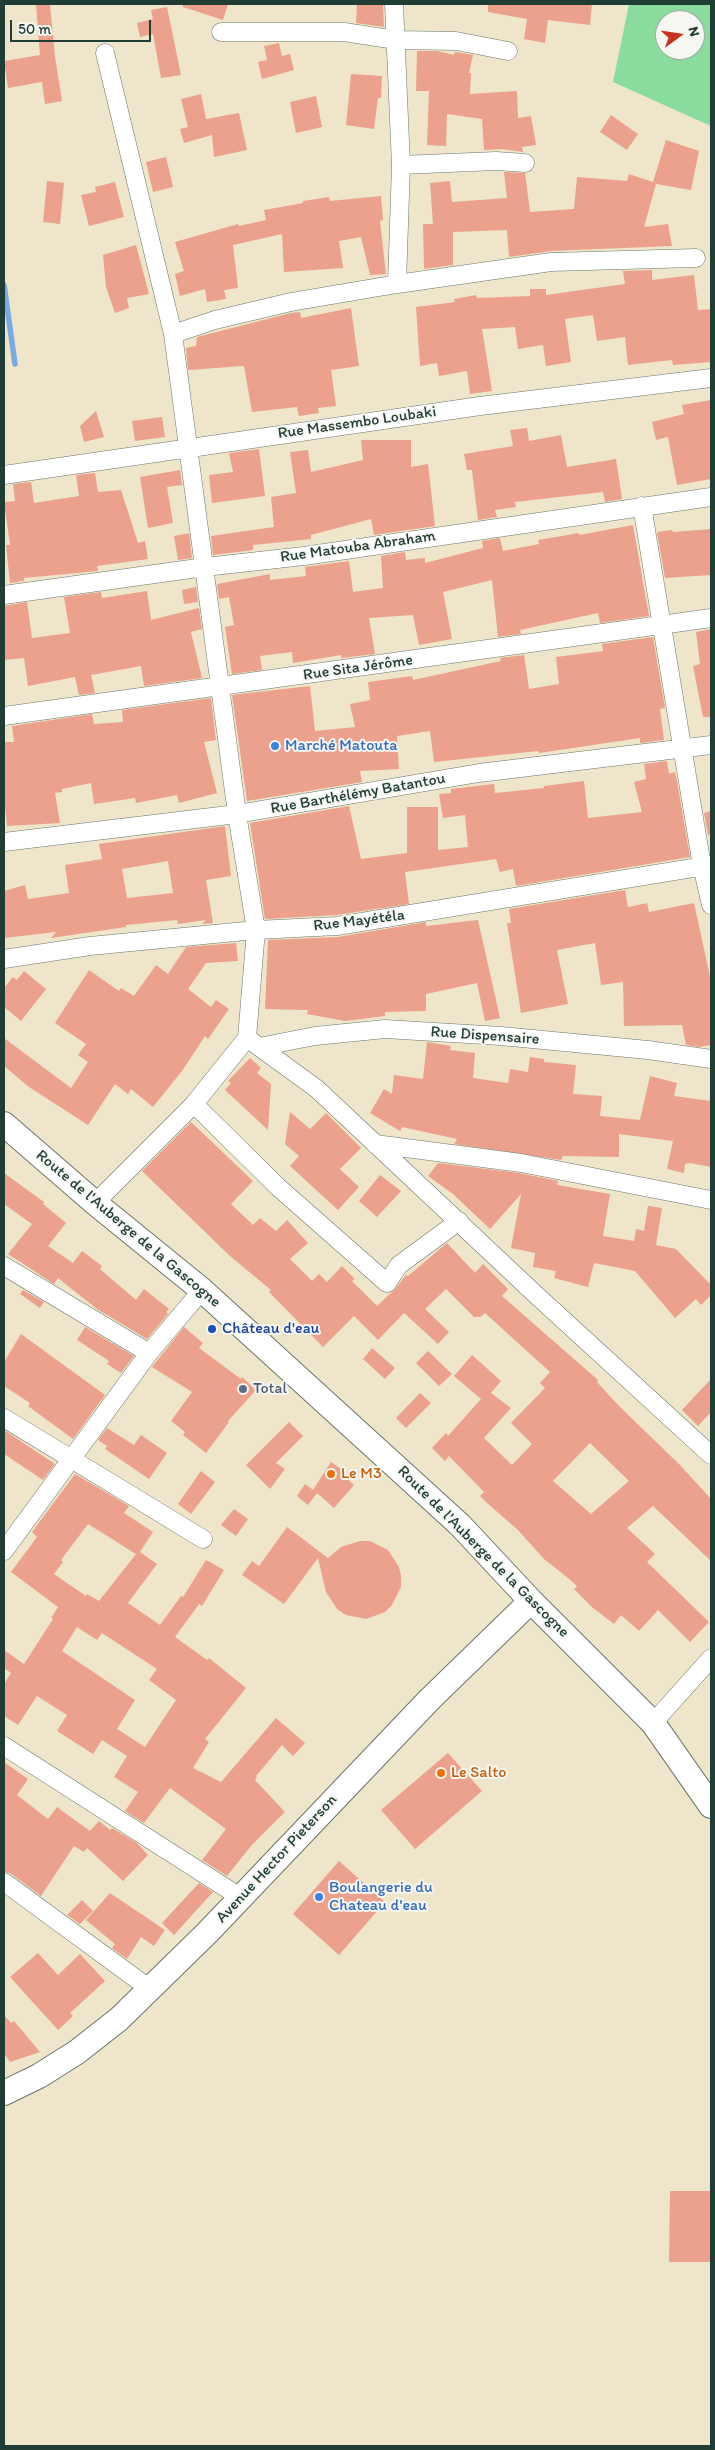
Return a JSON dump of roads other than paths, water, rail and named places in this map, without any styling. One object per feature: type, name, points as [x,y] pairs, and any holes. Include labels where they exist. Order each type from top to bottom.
[{"type":"street","points":[[394,4],[402,164],[397,284]]},
{"type":"street","points":[[221,32],[344,32],[396,40],[456,41],[508,51]]},
{"type":"street","points":[[95,1203],[253,1042],[256,930],[237,814],[174,334],[105,53]]},
{"type":"street","points":[[402,164],[496,161],[525,163]]},
{"type":"street","points":[[174,334],[215,320],[281,305],[397,284],[551,262],[696,258]]},
{"type":"street","name":"Rue Massembo Loubaki","points":[[4,474],[460,409],[711,378]]},
{"type":"street","name":"Rue Matouba Abraham","points":[[4,595],[205,567],[304,556],[711,497]]},
{"type":"street","points":[[642,506],[682,749],[707,866],[711,905]]},
{"type":"street","name":"Rue Sita Jérôme","points":[[4,716],[221,688],[711,618]]},
{"type":"street","name":"Rue Barthélémy Batantou","points":[[4,842],[237,814],[479,773],[711,745]]},
{"type":"street","name":"Rue Mayétéla","points":[[4,958],[90,946],[256,930],[337,926],[707,866]]},
{"type":"street","name":"Rue Dispensaire","points":[[253,1042],[385,1029],[501,1036],[648,1050],[711,1059]]},
{"type":"street","points":[[253,1042],[317,1089],[711,1455]]},
{"type":"street","points":[[194,1104],[278,1187],[387,1283],[399,1265],[459,1221]]},
{"type":"street","name":"Route de l'Auberge de la Gascogne","points":[[4,1124],[95,1203],[202,1290],[460,1525],[531,1601],[654,1723],[711,1806]]},
{"type":"street","points":[[375,1144],[521,1163],[711,1200]]},
{"type":"street","points":[[4,1266],[149,1353]]},
{"type":"street","points":[[4,1551],[149,1353],[202,1290]]},
{"type":"street","points":[[4,1418],[203,1539]]},
{"type":"street","name":"Avenue Hector Pieterson","points":[[4,2093],[39,2076],[78,2052],[119,2019],[240,1897],[430,1699],[531,1601]]},
{"type":"street","points":[[654,1723],[711,1658]]},
{"type":"street","points":[[4,1746],[240,1897]]},
{"type":"street","points":[[4,1882],[150,1989]]},
{"type":"waterway","points":[[4,285],[15,364]]},
{"type":"place","name":"Marché Matouta","points":[[275,746]]},
{"type":"place","name":"Château d'eau","points":[[212,1329]]},
{"type":"place","name":"Total","points":[[243,1389]]},
{"type":"place","name":"Le M3","points":[[331,1474]]},
{"type":"place","name":"Le Salto","points":[[441,1773]]},
{"type":"place","name":"Boulangerie du Chateau d'eau","points":[[319,1897]]}]
